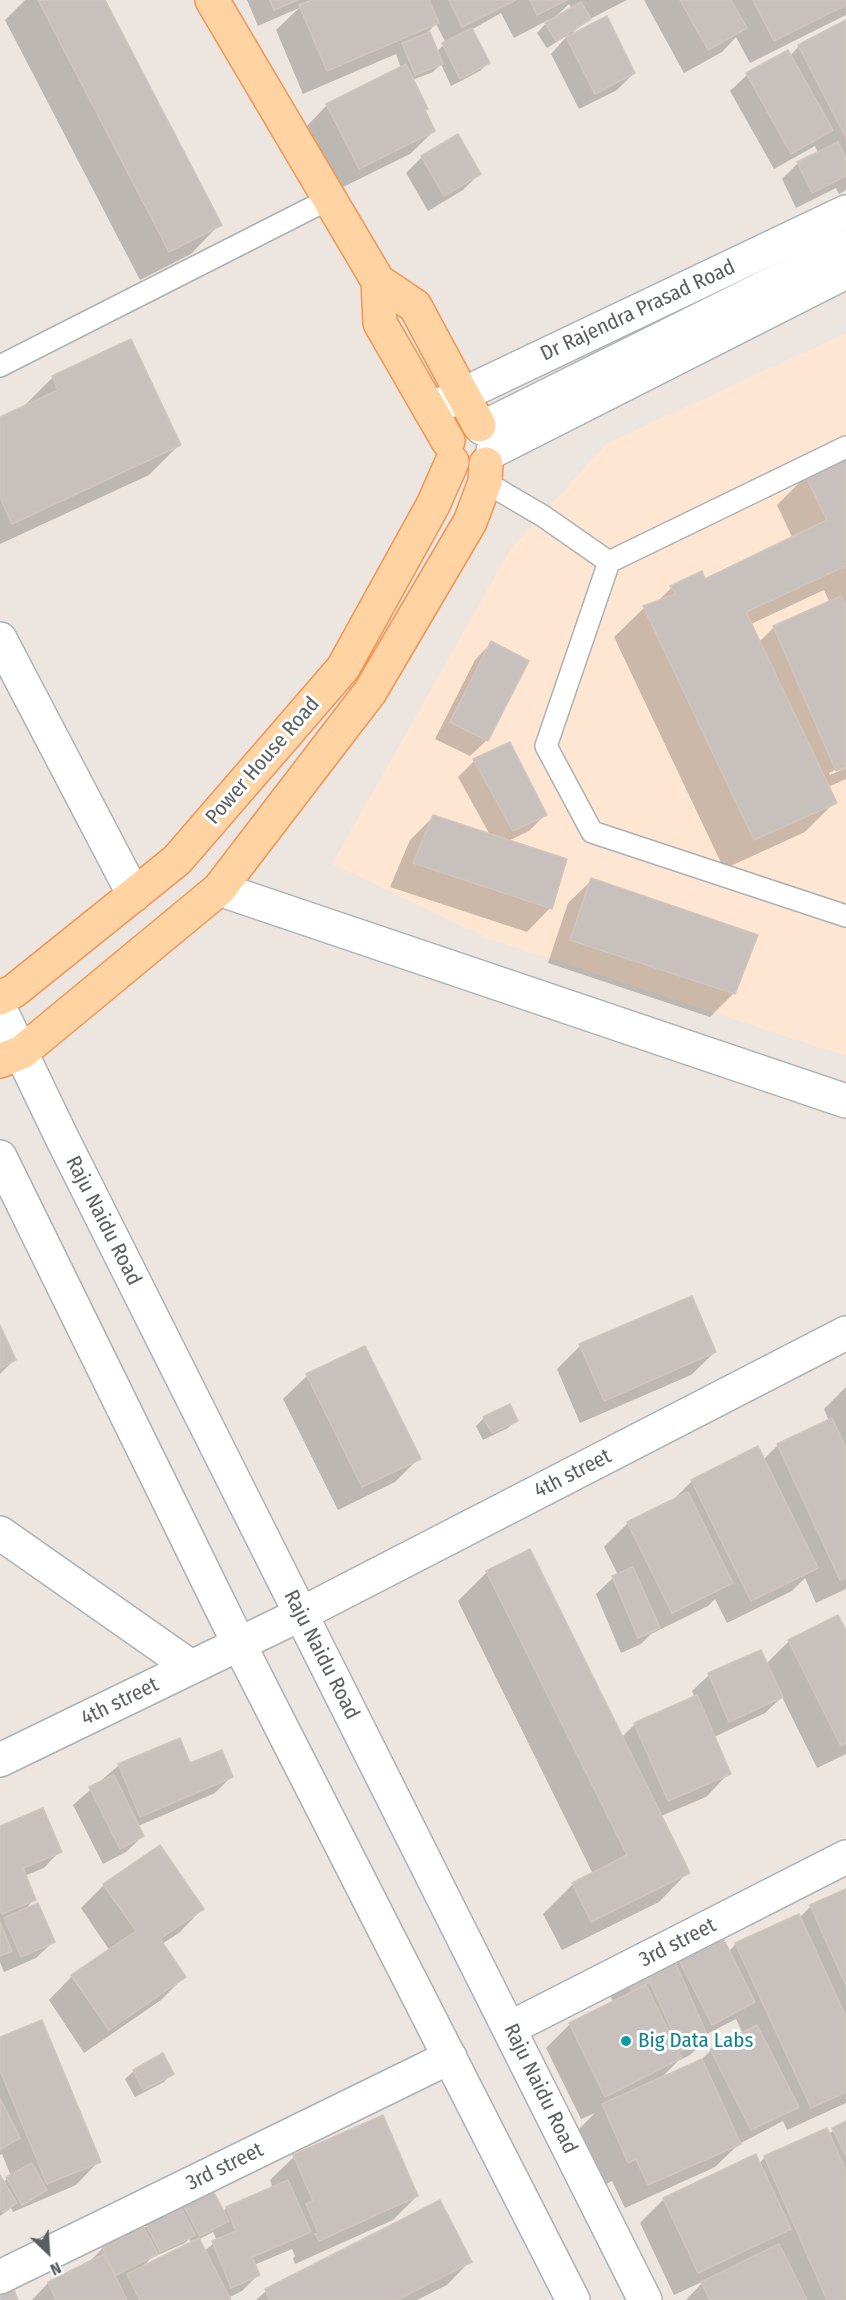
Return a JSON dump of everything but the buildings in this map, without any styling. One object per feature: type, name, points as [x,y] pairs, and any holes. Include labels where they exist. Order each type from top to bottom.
[{"type":"main road","points":[[11,1056],[219,889],[370,692],[470,522],[485,450],[463,394],[415,306],[378,281],[212,0]]},
{"type":"main road","points":[[378,281],[380,323],[430,410],[450,451],[464,470],[479,469],[485,450],[471,424],[456,428],[450,451]]},
{"type":"main road","name":"Power House Road","points":[[0,998],[14,991],[177,860],[343,668],[433,505],[450,451]]},
{"type":"street","name":"Dr Rajendra Prasad Road","points":[[430,410],[846,212]]},
{"type":"street","points":[[485,450],[687,339],[846,246]]},
{"type":"street","points":[[687,339],[846,272]]},
{"type":"street","points":[[0,639],[134,895]]},
{"type":"street","points":[[219,889],[846,1101]]},
{"type":"street","name":"Raju Naidu Road","points":[[0,1009],[11,1056],[67,1149],[645,2300]]},
{"type":"street","points":[[0,1157],[239,1644],[573,2300]]},
{"type":"street","name":"4th street","points":[[0,1760],[301,1614],[846,1333]]},
{"type":"street","points":[[0,1533],[190,1668]]},
{"type":"street","name":"3rd street","points":[[510,2028],[846,1857]]},
{"type":"street","name":"3rd street","points":[[0,2277],[450,2057]]},
{"type":"lane","points":[[0,366],[329,199]]},
{"type":"lane","points":[[846,447],[609,562],[546,746],[592,832],[846,916]]},
{"type":"lane","points":[[485,450],[543,516],[609,562]]},
{"type":"shaded area","points":[[846,333],[846,1056],[490,939],[332,864],[510,550],[606,444]]},
{"type":"place","name":"Big Data Labs","points":[[626,2041]]}]
